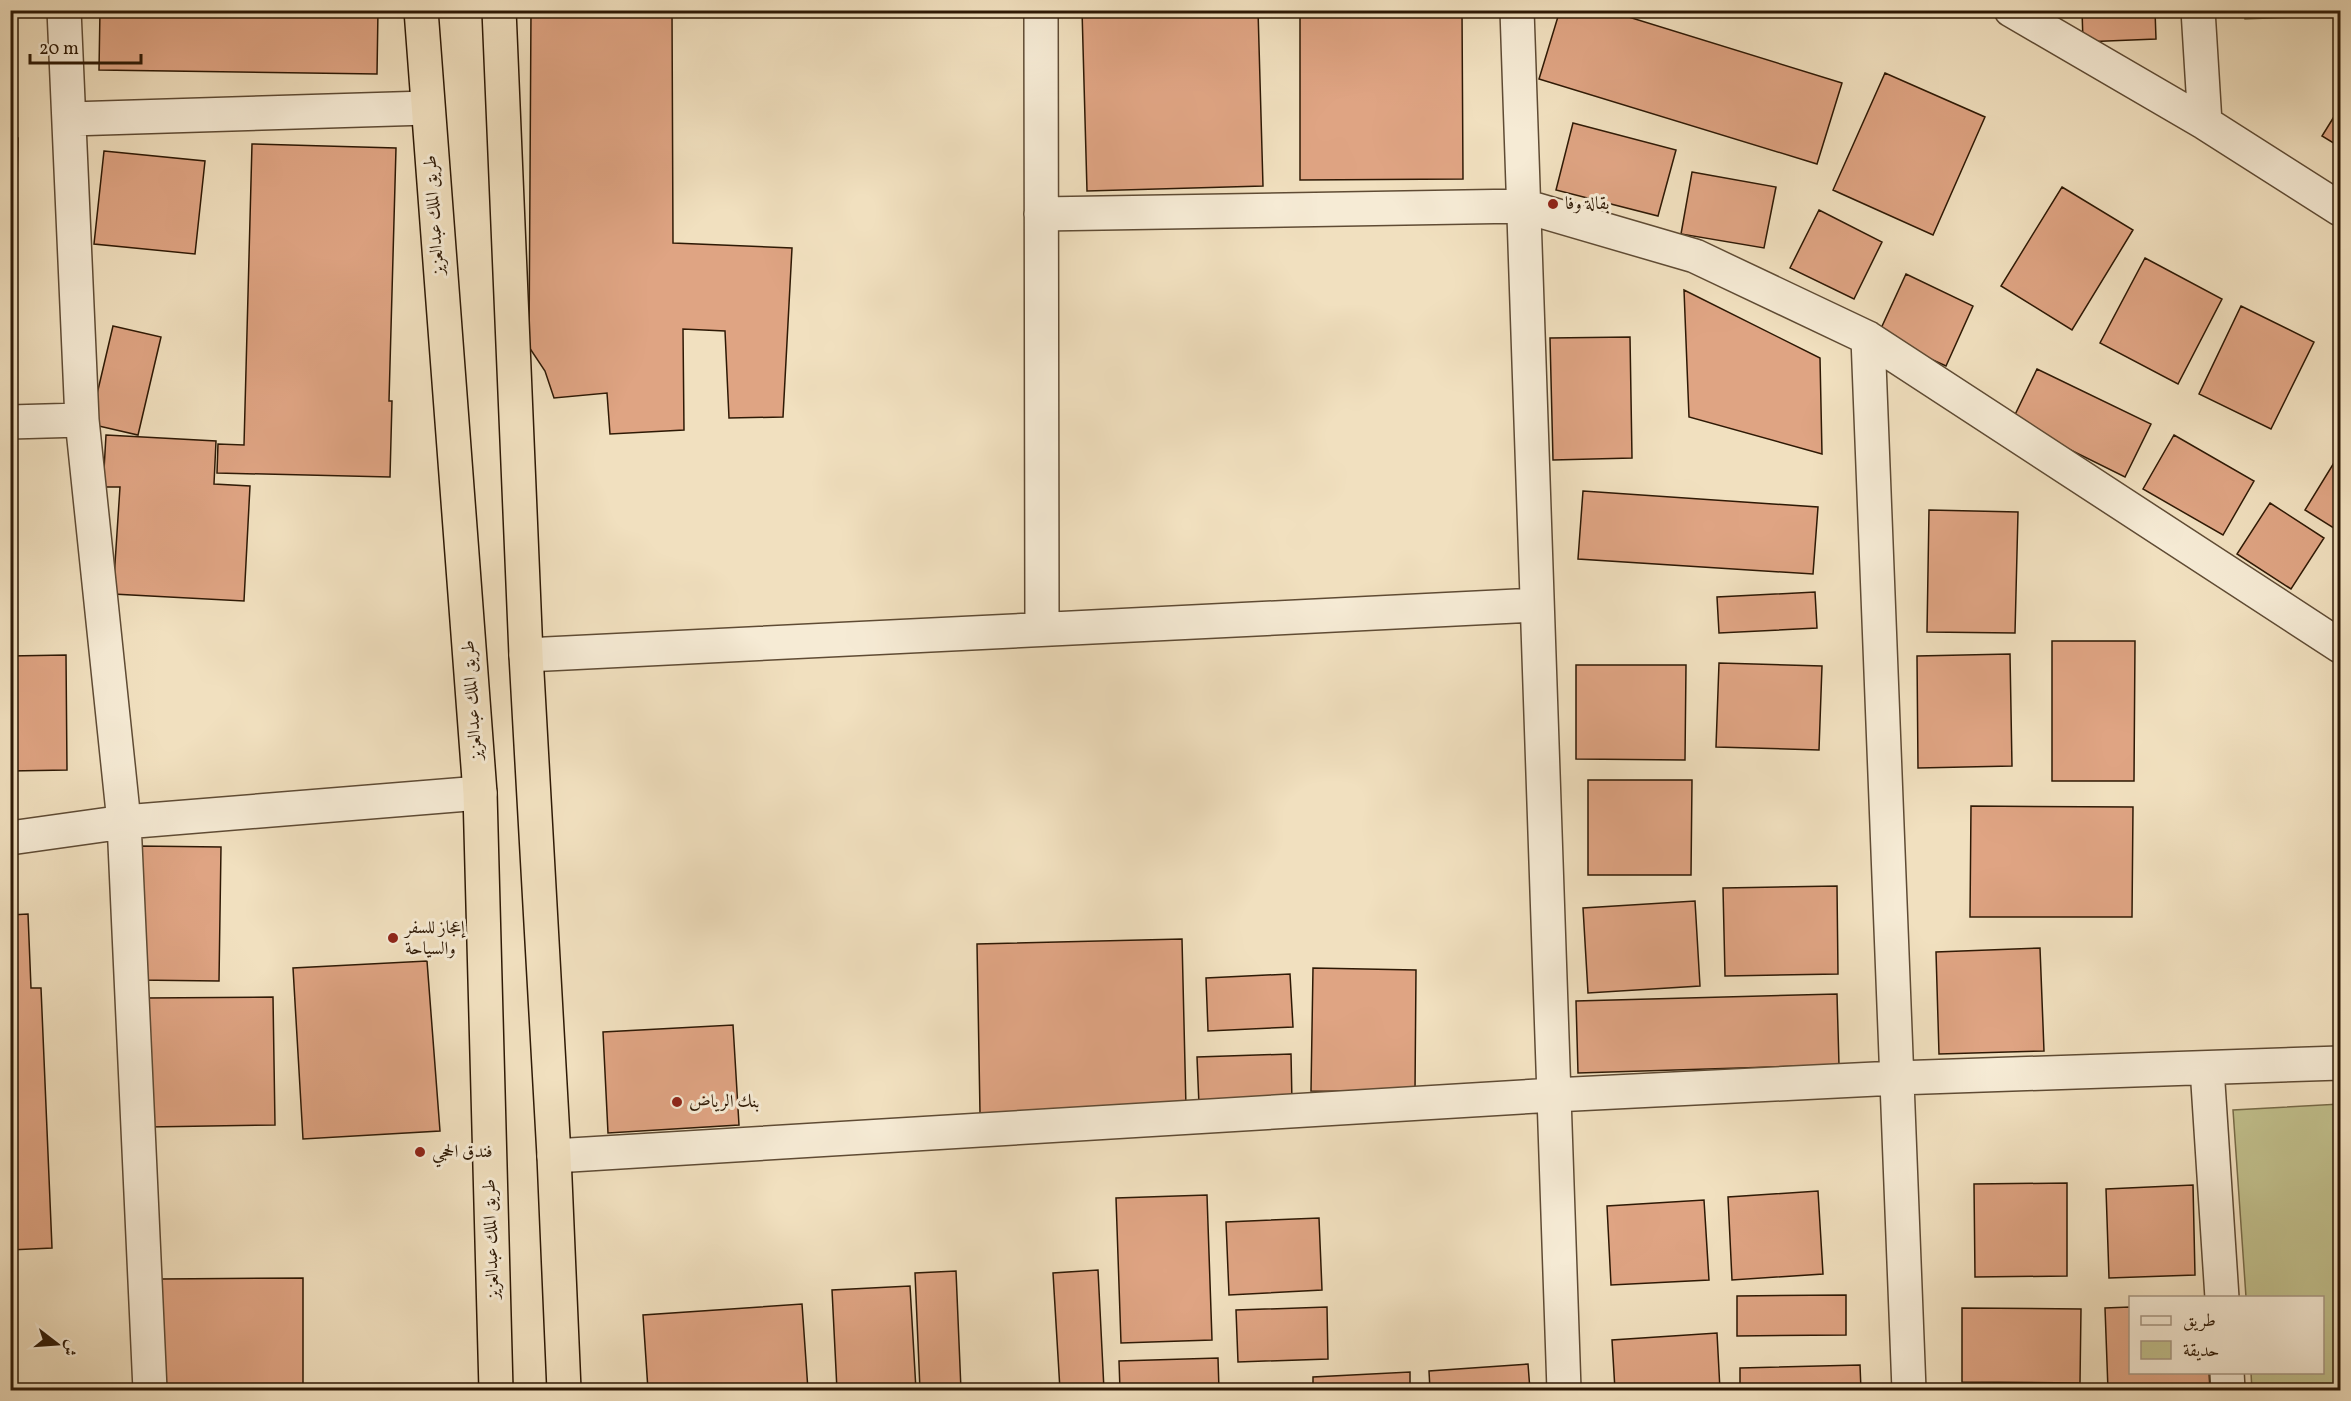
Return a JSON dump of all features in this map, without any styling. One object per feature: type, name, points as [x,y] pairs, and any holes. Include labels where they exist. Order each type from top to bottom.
[{"type":"highway","name":"طريق الملك عبدالعزيز","points":[[421,10],[480,793],[496,1390]]},
{"type":"highway","points":[[499,10],[526,655],[554,1156],[564,1390]]},
{"type":"street","points":[[64,10],[82,420],[124,822],[150,1390]]},
{"type":"street","points":[[1041,10],[1042,629]]},
{"type":"street","points":[[1517,10],[1564,1390]]},
{"type":"street","points":[[2011,10],[2205,123],[2340,209]]},
{"type":"street","points":[[2198,10],[2205,123]]},
{"type":"street","points":[[70,119],[427,108]]},
{"type":"street","points":[[1041,214],[1524,206],[1695,256],[1868,338],[2340,646]]},
{"type":"street","points":[[1868,338],[1909,1390]]},
{"type":"street","points":[[10,422],[82,420]]},
{"type":"street","points":[[526,655],[1537,605]]},
{"type":"street","points":[[10,838],[124,822],[480,793]]},
{"type":"street","points":[[554,1156],[1554,1095],[1896,1078],[2340,1063]]},
{"type":"street","points":[[2207,1068],[2222,1296]]},
{"type":"street","points":[[2227,1374],[2228,1390]]},
{"type":"green space","points":[[2340,10],[2340,15],[2245,19],[2244,11]]},
{"type":"green space","points":[[2340,1104],[2340,1390],[2252,1390],[2251,1374],[2324,1374],[2324,1296],[2246,1296],[2233,1110]]},
{"type":"building","points":[[100,10],[378,10],[377,74],[99,70]]},
{"type":"building","points":[[531,10],[672,10],[673,243],[792,248],[783,417],[729,418],[725,331],[683,329],[684,430],[610,434],[607,393],[554,398],[545,371],[529,347]]},
{"type":"building","points":[[1082,10],[1258,10],[1263,186],[1087,191]]},
{"type":"building","points":[[1300,10],[1462,10],[1463,179],[1300,180]]},
{"type":"building","points":[[1560,10],[1606,10],[1842,83],[1817,164],[1539,79]]},
{"type":"building","points":[[2082,10],[2155,10],[2156,39],[2083,42]]},
{"type":"building","points":[[1885,73],[1985,117],[1933,235],[1833,190]]},
{"type":"building","points":[[2340,107],[2340,147],[2322,136]]},
{"type":"building","points":[[1573,123],[1676,150],[1658,216],[1556,190]]},
{"type":"building","points":[[10,138],[18,138],[14,324],[10,324]]},
{"type":"building","points":[[252,144],[396,148],[389,401],[392,401],[390,477],[217,473],[218,444],[244,445]]},
{"type":"building","points":[[104,151],[205,161],[195,254],[94,244]]},
{"type":"building","points":[[1692,172],[1776,187],[1764,248],[1681,234]]},
{"type":"building","points":[[2062,187],[2133,230],[2072,330],[2001,286]]},
{"type":"building","points":[[1819,210],[1882,242],[1854,299],[1790,268]]},
{"type":"building","points":[[2145,258],[2222,299],[2178,384],[2100,343]]},
{"type":"building","points":[[1906,274],[1973,306],[1946,366],[1878,335]]},
{"type":"building","points":[[1684,290],[1820,358],[1822,454],[1689,417]]},
{"type":"building","points":[[2241,306],[2314,342],[2271,429],[2199,394]]},
{"type":"building","points":[[113,326],[161,337],[138,435],[90,424]]},
{"type":"building","points":[[1630,337],[1632,458],[1553,460],[1550,338]]},
{"type":"building","points":[[2037,369],[2151,424],[2125,477],[2012,421]]},
{"type":"building","points":[[106,435],[216,441],[214,484],[250,486],[244,601],[113,594],[120,487],[103,487]]},
{"type":"building","points":[[2174,435],[2254,481],[2223,535],[2143,489]]},
{"type":"building","points":[[2340,453],[2340,532],[2305,510]]},
{"type":"building","points":[[1583,491],[1818,507],[1813,574],[1578,559]]},
{"type":"building","points":[[2270,503],[2324,538],[2291,589],[2237,554]]},
{"type":"building","points":[[1929,510],[2018,512],[2015,633],[1927,632]]},
{"type":"building","points":[[1815,592],[1817,628],[1719,633],[1717,597]]},
{"type":"building","points":[[2052,641],[2135,641],[2134,781],[2052,781]]},
{"type":"building","points":[[2010,654],[2012,766],[1918,768],[1917,656]]},
{"type":"building","points":[[66,655],[67,770],[10,771],[10,656]]},
{"type":"building","points":[[1719,663],[1822,666],[1819,750],[1716,747]]},
{"type":"building","points":[[1576,665],[1686,665],[1685,760],[1576,759]]},
{"type":"building","points":[[1588,780],[1692,780],[1691,875],[1588,875]]},
{"type":"building","points":[[1971,806],[2133,807],[2132,917],[1970,917]]},
{"type":"building","points":[[138,846],[221,847],[219,981],[136,980]]},
{"type":"building","points":[[1837,886],[1838,974],[1725,976],[1723,888]]},
{"type":"building","points":[[1695,901],[1700,986],[1588,993],[1583,908]]},
{"type":"building","points":[[28,914],[31,988],[41,988],[52,1248],[10,1250],[10,915]]},
{"type":"building","points":[[1182,939],[1186,1108],[980,1113],[977,944]]},
{"type":"building","points":[[2040,948],[2044,1051],[1939,1054],[1936,952]]},
{"type":"building","points":[[427,961],[440,1131],[303,1139],[293,968]]},
{"type":"building","points":[[1313,968],[1416,970],[1415,1092],[1311,1091]]},
{"type":"building","points":[[1290,974],[1293,1027],[1208,1031],[1206,978]]},
{"type":"building","points":[[1837,994],[1839,1065],[1578,1073],[1576,1001]]},
{"type":"building","points":[[273,997],[275,1125],[148,1127],[146,998]]},
{"type":"building","points":[[733,1025],[739,1125],[608,1133],[603,1032]]},
{"type":"building","points":[[1291,1054],[1292,1102],[1199,1105],[1197,1057]]},
{"type":"building","points":[[2067,1183],[2067,1276],[1975,1277],[1974,1184]]},
{"type":"building","points":[[2193,1185],[2195,1275],[2109,1278],[2106,1189]]},
{"type":"building","points":[[1818,1191],[1823,1274],[1732,1280],[1728,1197]]},
{"type":"building","points":[[1207,1195],[1212,1340],[1121,1343],[1116,1198]]},
{"type":"building","points":[[1704,1200],[1709,1280],[1611,1285],[1607,1206]]},
{"type":"building","points":[[1319,1218],[1322,1290],[1229,1295],[1226,1222]]},
{"type":"building","points":[[1098,1270],[1104,1390],[1060,1390],[1053,1273]]},
{"type":"building","points":[[956,1271],[961,1390],[920,1390],[915,1273]]},
{"type":"building","points":[[303,1278],[303,1390],[161,1390],[161,1279]]},
{"type":"building","points":[[910,1286],[916,1390],[837,1390],[832,1290]]},
{"type":"building","points":[[1846,1295],[1846,1335],[1737,1336],[1737,1296]]},
{"type":"building","points":[[802,1304],[808,1390],[648,1390],[643,1315]]},
{"type":"building","points":[[1327,1307],[1328,1359],[1238,1362],[1236,1310]]},
{"type":"building","points":[[2129,1307],[2129,1374],[2209,1374],[2210,1390],[2108,1390],[2105,1308]]},
{"type":"building","points":[[1962,1308],[2081,1309],[2080,1383],[1962,1382]]},
{"type":"building","points":[[1717,1333],[1720,1390],[1615,1390],[1612,1340]]},
{"type":"building","points":[[1218,1358],[1219,1390],[1120,1390],[1119,1361]]},
{"type":"building","points":[[1528,1364],[1530,1390],[1430,1390],[1429,1371]]},
{"type":"building","points":[[1860,1365],[1861,1390],[1740,1390],[1740,1368]]},
{"type":"building","points":[[1410,1372],[1410,1390],[1313,1390],[1313,1377]]},
{"type":"place","name":"بقالة وفا","points":[[1553,204]]},
{"type":"place","name":"إعجاز للسفر والسياحة","points":[[393,938]]},
{"type":"place","name":"بنك الرياض","points":[[677,1102]]},
{"type":"place","name":"فندق الحجي","points":[[420,1152]]}]
